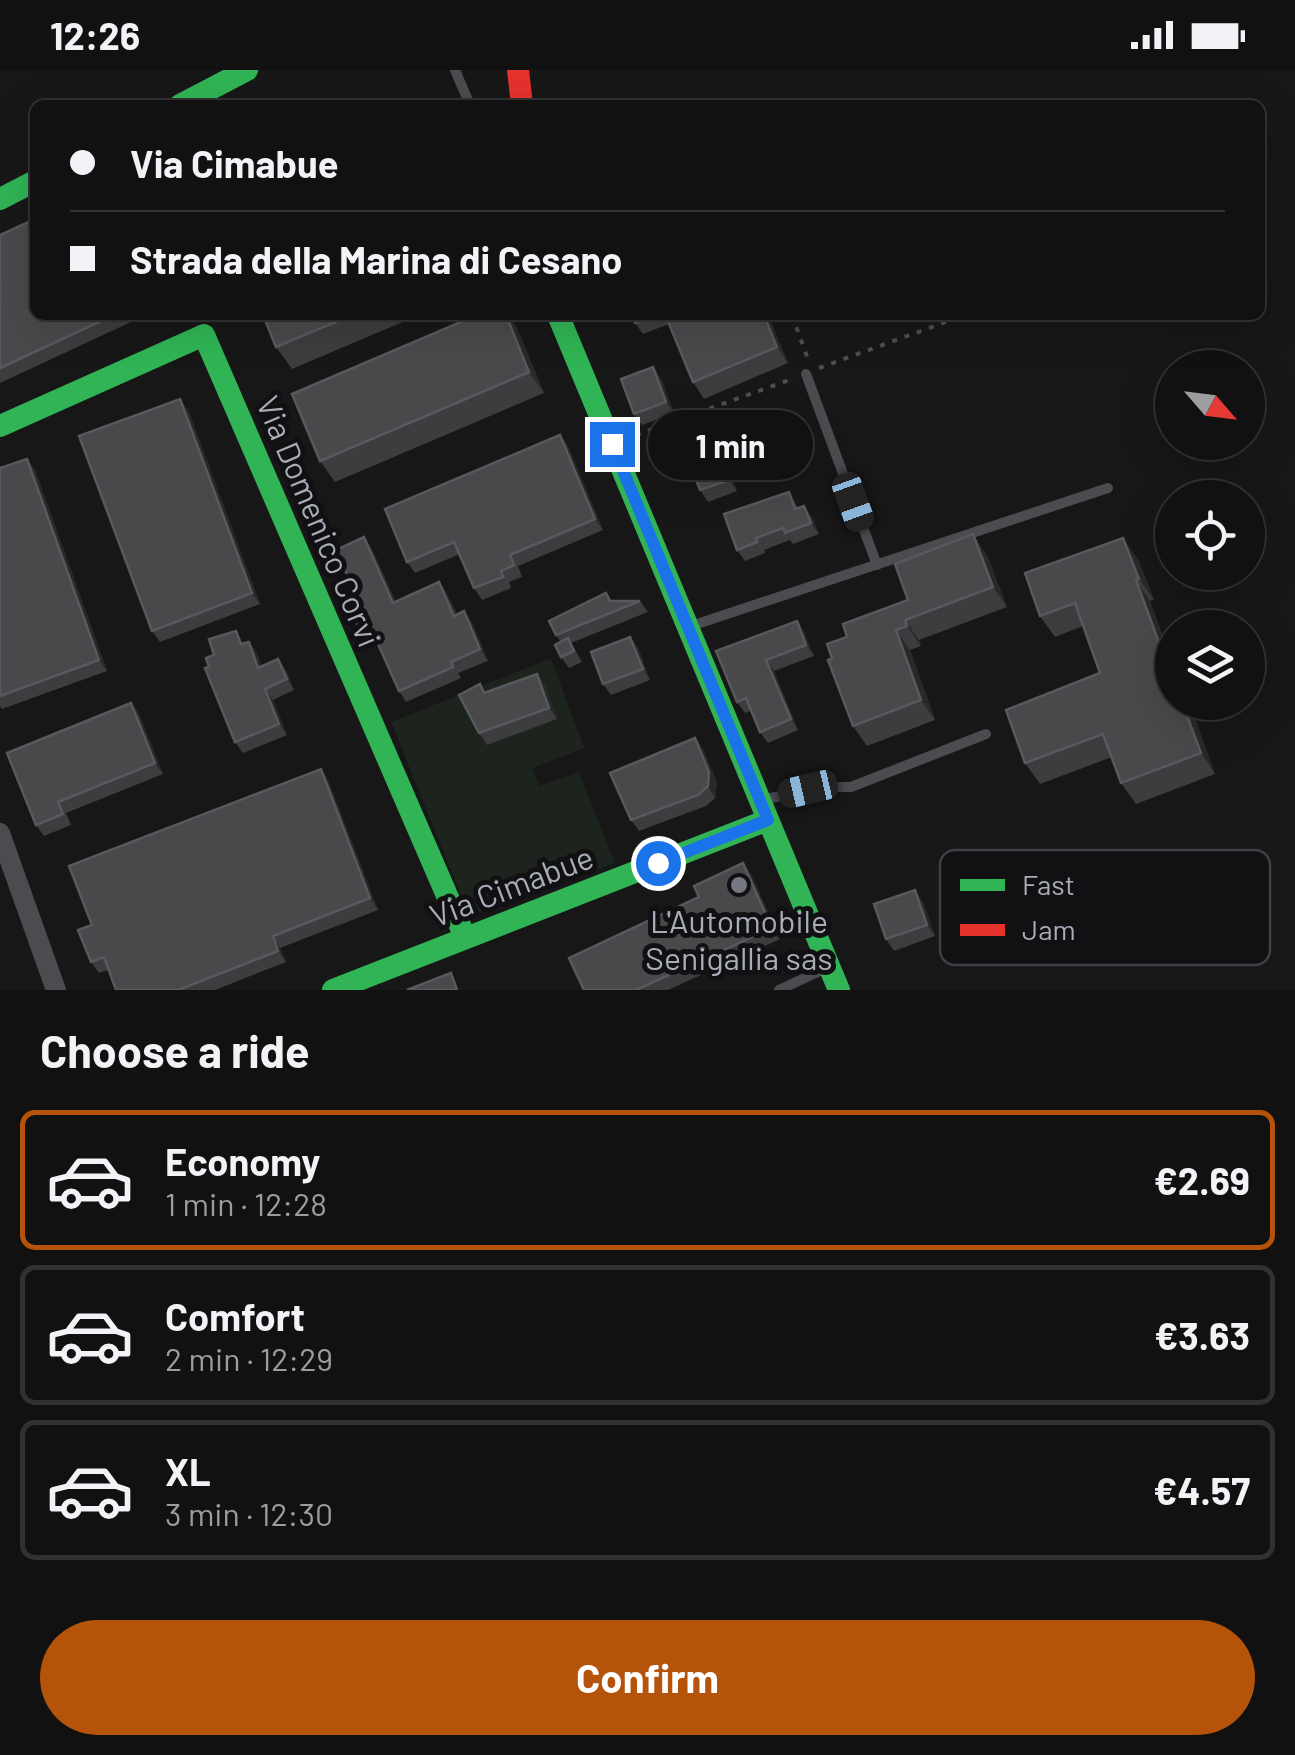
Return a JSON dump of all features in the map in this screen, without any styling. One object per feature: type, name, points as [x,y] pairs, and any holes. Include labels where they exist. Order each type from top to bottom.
[{"type":"street","points":[[189,100],[246,70]]},
{"type":"street","points":[[518,70],[521,100]]},
{"type":"street","points":[[0,199],[30,184]]},
{"type":"street","points":[[560,320],[839,990]]},
{"type":"street","name":"Via Domenico Corvi","points":[[0,426],[204,335],[464,937]]},
{"type":"street","name":"Via Cimabue","points":[[333,990],[764,810]]},
{"type":"street","points":[[0,833],[56,990]]},
{"type":"lane","points":[[455,70],[468,100]]},
{"type":"lane","points":[[806,374],[877,566]]},
{"type":"lane","points":[[688,628],[1108,488]]},
{"type":"lane","points":[[764,810],[808,789],[851,787],[986,734]]},
{"type":"lane","points":[[779,990],[830,966]]},
{"type":"path","points":[[794,320],[812,371],[951,320]]},
{"type":"path","points":[[612,444],[806,374]]},
{"type":"shaded area","points":[[551,658],[584,748],[532,768],[539,786],[579,772],[615,863],[480,912],[473,910],[463,900],[391,722]]},
{"type":"building","points":[[30,221],[30,320],[103,320],[0,368],[0,235]]},
{"type":"building","points":[[265,320],[340,320],[276,347]]},
{"type":"building","points":[[465,320],[508,320],[529,372],[320,461],[292,394]]},
{"type":"building","points":[[667,320],[766,320],[777,347],[693,382]]},
{"type":"building","points":[[653,367],[666,402],[634,414],[621,379]]},
{"type":"building","points":[[180,399],[252,593],[152,631],[79,436]]},
{"type":"building","points":[[560,435],[595,519],[510,555],[514,565],[501,571],[503,577],[474,588],[454,542],[407,562],[385,509]]},
{"type":"building","points":[[723,439],[733,465],[724,468],[729,480],[700,490],[686,453]]},
{"type":"building","points":[[27,459],[99,660],[0,696],[0,468]]},
{"type":"building","points":[[789,492],[795,509],[804,506],[811,523],[785,533],[783,528],[737,550],[724,514]]},
{"type":"building","points":[[973,534],[993,587],[905,620],[907,626],[896,630],[921,700],[853,726],[828,660],[832,658],[827,644],[847,637],[843,624],[908,600],[895,564]]},
{"type":"building","points":[[364,537],[393,603],[439,582],[454,616],[464,611],[480,649],[451,662],[453,667],[399,691],[366,617],[354,622],[344,601],[356,595],[336,550]]},
{"type":"building","points":[[1123,538],[1155,632],[1155,720],[1189,720],[1201,753],[1121,783],[1103,734],[1025,763],[1006,710],[1100,673],[1075,603],[1040,616],[1025,573]]},
{"type":"building","points":[[606,593],[610,601],[640,601],[556,635],[549,621]]},
{"type":"building","points":[[797,621],[806,645],[766,660],[791,719],[760,732],[746,698],[737,702],[716,651]]},
{"type":"building","points":[[236,631],[241,644],[249,642],[258,668],[278,659],[287,679],[265,689],[279,724],[235,742],[205,668],[209,667],[206,658],[214,655],[209,639]]},
{"type":"building","points":[[630,637],[643,669],[603,684],[591,652]]},
{"type":"building","points":[[568,638],[574,651],[561,657],[555,645]]},
{"type":"building","points":[[537,674],[549,708],[479,733],[459,695],[480,684],[484,693]]},
{"type":"building","points":[[131,703],[155,763],[58,802],[63,814],[36,825],[7,753]]},
{"type":"building","points":[[695,738],[709,772],[708,786],[698,795],[631,820],[610,773]]},
{"type":"building","points":[[321,769],[370,898],[273,936],[278,951],[178,990],[116,990],[104,957],[91,962],[78,930],[92,925],[69,866]]},
{"type":"building","points":[[743,863],[772,928],[636,990],[584,990],[569,958],[699,897],[694,886]]},
{"type":"building","points":[[915,890],[927,925],[886,939],[874,904]]},
{"type":"building","points":[[451,973],[457,990],[407,990]]},
{"type":"traffic: fast","points":[[190,100],[247,70]]},
{"type":"traffic: fast","points":[[0,199],[30,184]]},
{"type":"traffic: fast","points":[[560,320],[839,990]]},
{"type":"traffic: fast","points":[[0,426],[204,335],[465,937]]},
{"type":"traffic: fast","points":[[333,990],[768,820]]},
{"type":"traffic: jam","points":[[518,70],[521,100]]},
{"type":"place","name":"L'Automobile Senigallia sas","points":[[739,885]]},
{"type":"route","points":[[612,444],[768,820],[658,863]]}]
